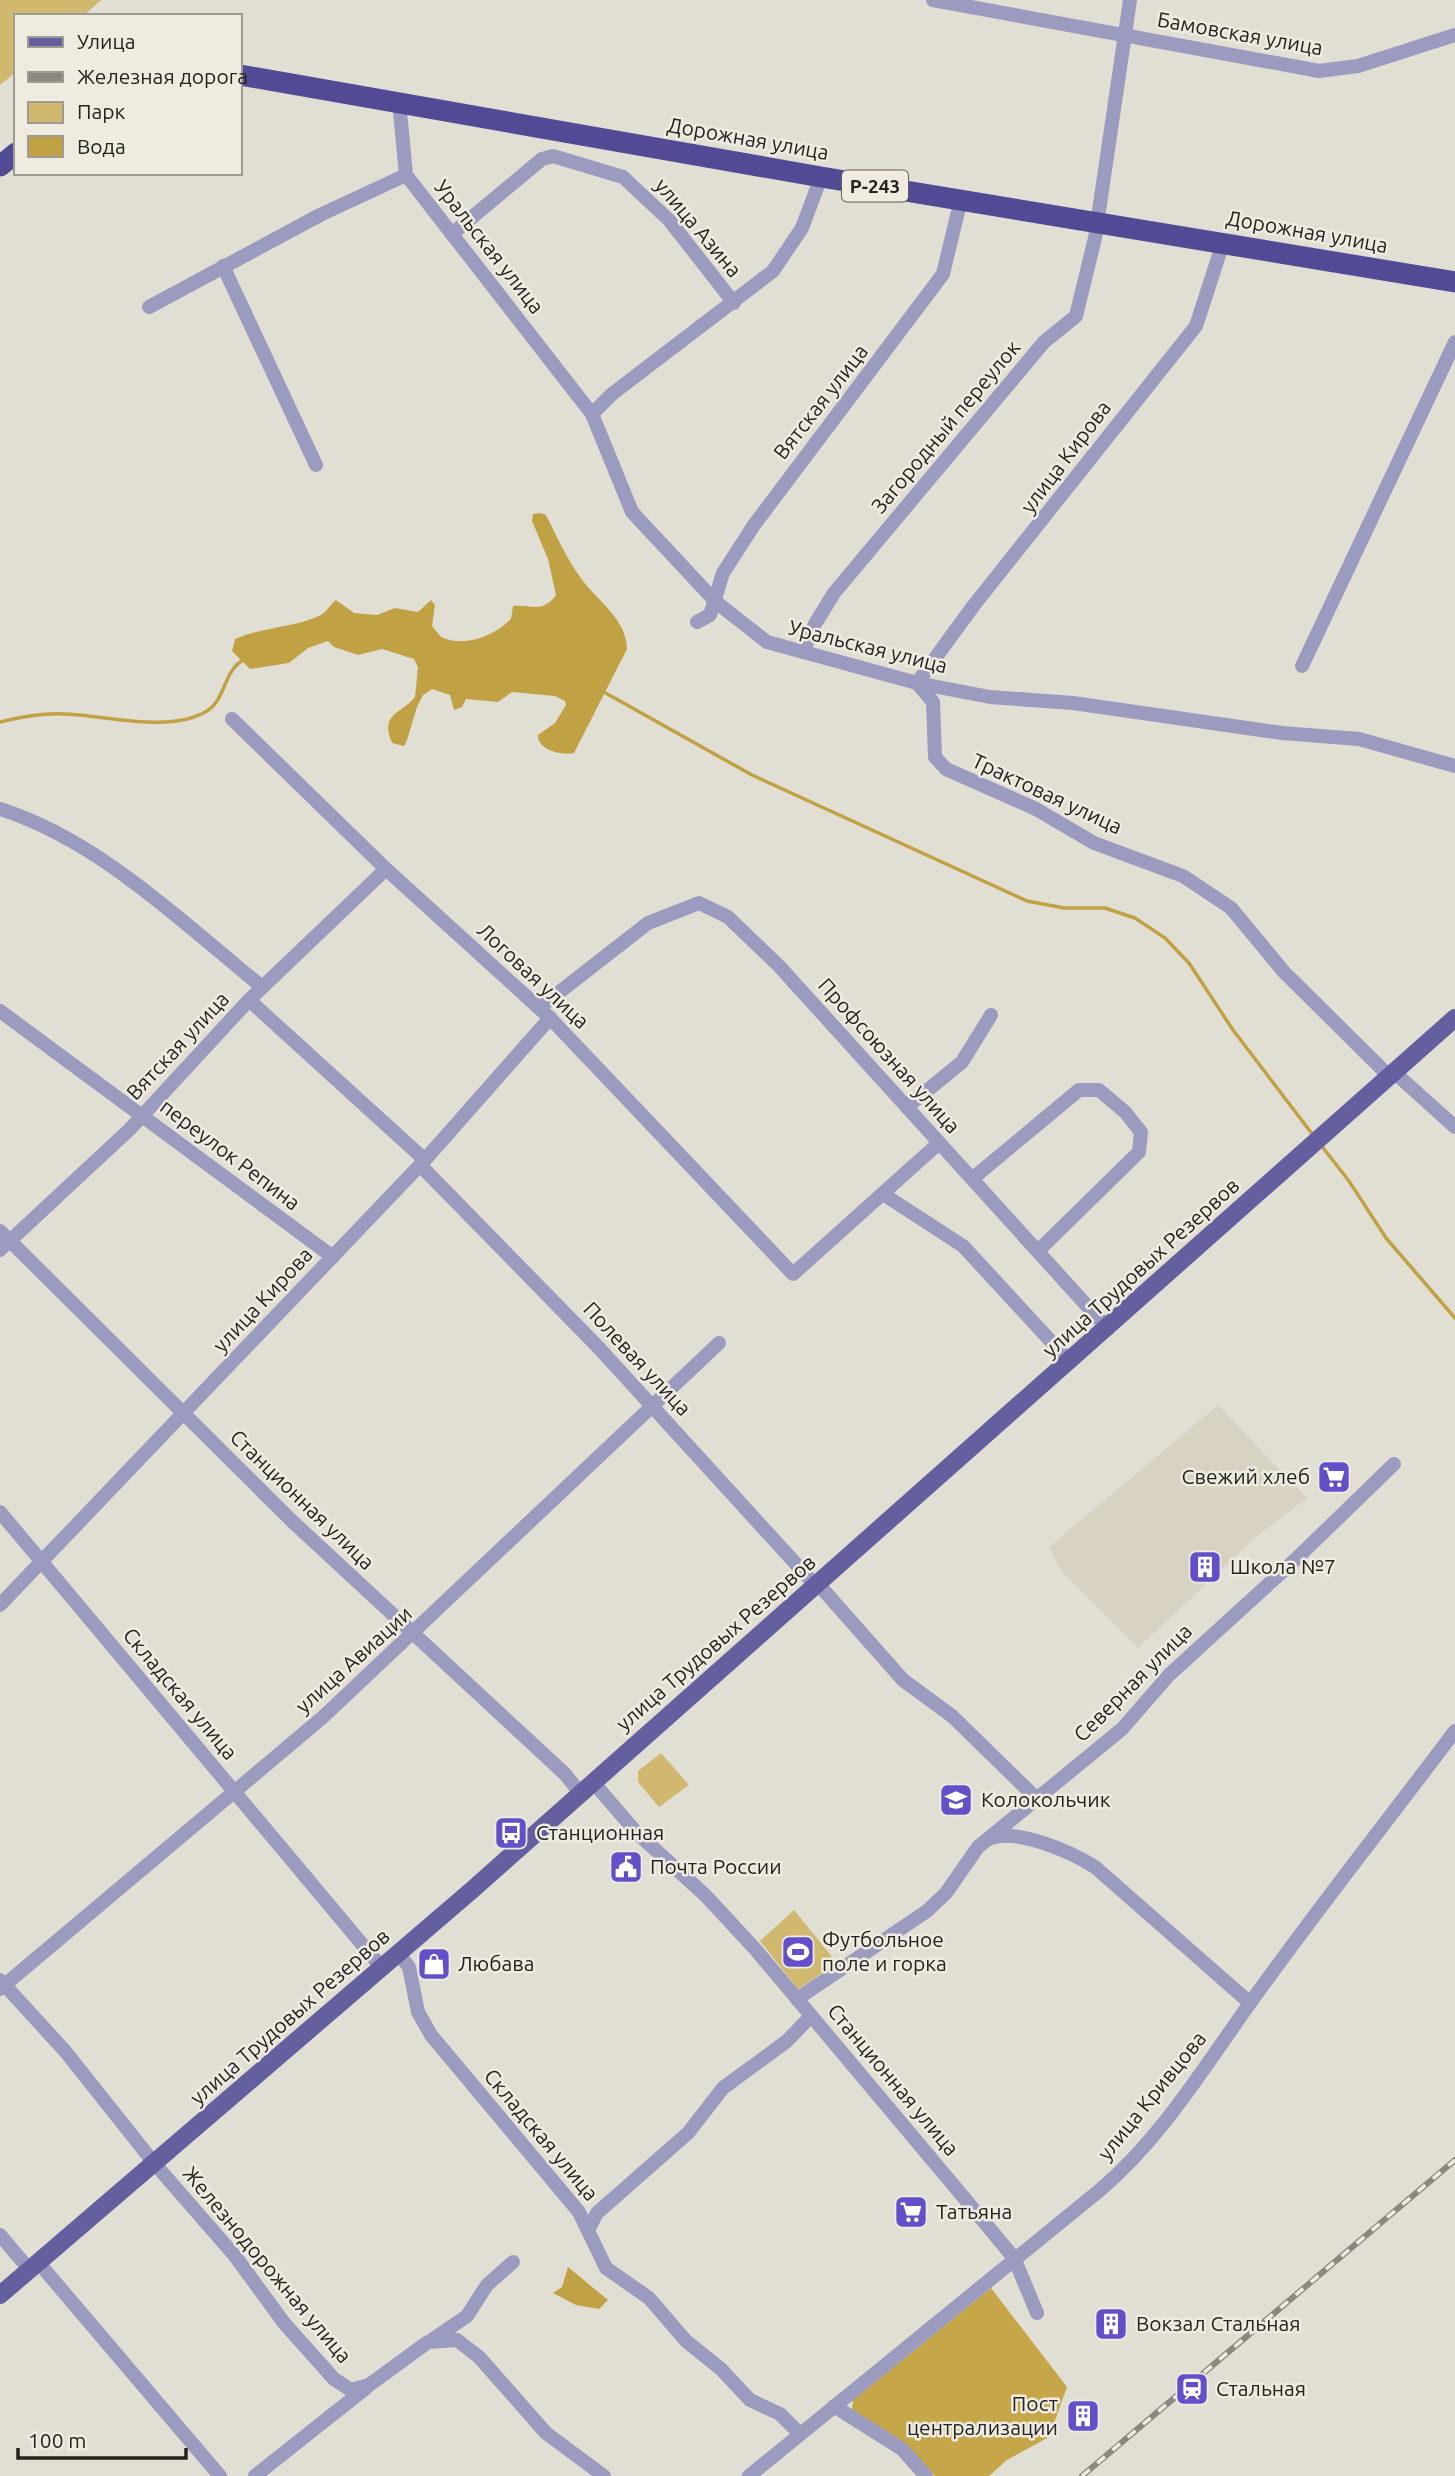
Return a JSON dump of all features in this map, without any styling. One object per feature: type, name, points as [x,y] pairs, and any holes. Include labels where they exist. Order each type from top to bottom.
[{"type":"highway","name":"Дорожная улица","points":[[242,75],[821,177],[1455,282]]},
{"type":"highway","points":[[0,166],[14,155]]},
{"type":"main road","name":"улица Трудовых Резервов","points":[[0,2295],[382,1968],[818,1586],[1455,1018]]},
{"type":"street","name":"Бамовская улица","points":[[933,0],[1319,71],[1359,66],[1455,35]]},
{"type":"street","name":"Загородный переулок","points":[[803,652],[815,624],[834,593],[1044,342],[1073,320],[1097,222],[1130,0]]},
{"type":"street","name":"Уральская улица","points":[[399,101],[406,175],[592,414],[627,504],[716,602],[767,642],[917,683],[990,696],[1073,703],[1282,733],[1359,739],[1455,766]]},
{"type":"street","points":[[452,234],[542,159],[553,156],[559,130]]},
{"type":"street","name":"улица Азина","points":[[553,156],[615,174],[638,189],[669,220],[734,303]]},
{"type":"street","points":[[149,307],[320,215],[406,175]]},
{"type":"street","name":"улица Азина","points":[[592,414],[612,394],[773,271],[793,244],[811,208],[821,177]]},
{"type":"street","name":"Вятская улица","points":[[697,622],[710,615],[723,573],[749,532],[943,274],[961,199]]},
{"type":"street","name":"улица Кирова","points":[[917,683],[974,605],[1196,326],[1223,243]]},
{"type":"street","points":[[223,266],[316,465]]},
{"type":"street","points":[[1302,666],[1455,342]]},
{"type":"street","name":"Трактовая улица","points":[[917,683],[933,702],[935,757],[946,769],[1036,810],[1094,843],[1183,876],[1231,908],[1284,972],[1393,1075],[1455,1127]]},
{"type":"street","name":"Логовая улица","points":[[232,719],[386,869],[545,1013],[793,1274],[883,1194]]},
{"type":"street","points":[[0,809],[42,826],[107,865],[262,987]]},
{"type":"street","name":"Вятская улица","points":[[3,1241],[142,1116],[249,1000],[386,869]]},
{"type":"street","name":"улица Кирова","points":[[0,1605],[423,1163],[545,1013],[648,923],[699,902]]},
{"type":"street","name":"Профсоюзная улица","points":[[699,902],[720,910],[762,950],[1108,1329]]},
{"type":"street","name":"Полевая улица","points":[[249,1000],[423,1163],[652,1406],[903,1680],[952,1716],[1037,1799]]},
{"type":"street","name":"переулок Репина","points":[[0,1011],[333,1257]]},
{"type":"street","points":[[906,1107],[962,1062],[991,1014]]},
{"type":"street","points":[[972,1179],[1079,1090],[1099,1090],[1125,1112],[1141,1132],[1139,1152],[1038,1251]]},
{"type":"street","points":[[939,1143],[883,1194],[963,1246],[1070,1362]]},
{"type":"street","name":"Станционная улица","points":[[3,1241],[413,1635],[565,1774],[586,1787],[706,1896],[797,1999],[1014,2258],[1037,2313]]},
{"type":"street","name":"улица Авиации","points":[[2,1985],[294,1742],[413,1635],[719,1343]]},
{"type":"street","name":"Северная улица","points":[[797,1999],[927,1911],[946,1893],[972,1853],[1128,1724],[1168,1675],[1296,1560],[1394,1464]]},
{"type":"street","name":"Складская улица","points":[[0,1512],[382,1968]]},
{"type":"street","name":"улица Кривцова","points":[[749,2476],[1100,2190],[1133,2158],[1208,2064],[1250,2003],[1455,1731]]},
{"type":"street","points":[[985,1841],[996,1836],[1013,1836],[1080,1857],[1109,1877],[1250,2003]]},
{"type":"street","name":"Складская улица","points":[[398,1953],[409,1967],[418,2012],[431,2035],[579,2212],[606,2268],[649,2298],[686,2341],[720,2368],[750,2400],[780,2414],[800,2434]]},
{"type":"street","name":"Железнодорожная улица","points":[[2,1985],[65,2050],[154,2162],[235,2256],[284,2323],[334,2379],[351,2390],[369,2385]]},
{"type":"street","points":[[588,2230],[597,2213],[688,2133],[723,2088],[787,2041],[811,2016]]},
{"type":"street","points":[[0,2235],[34,2266],[220,2476]]},
{"type":"street","points":[[255,2476],[369,2385],[467,2316],[487,2285],[513,2262]]},
{"type":"street","points":[[428,2342],[443,2339],[464,2344],[546,2433],[604,2476]]},
{"type":"street","points":[[835,2406],[902,2449],[926,2476]]},
{"type":"shaded area","points":[[1218,1405],[1307,1498],[1256,1537],[1138,1648],[1061,1571],[1049,1547]]},
{"type":"shaded area","points":[[991,2288],[1067,2387],[1049,2437],[1007,2460],[989,2476],[935,2476],[852,2409],[853,2400]]},
{"type":"green space","points":[[0,0],[101,0],[85,14],[14,14],[14,74],[0,85]]},
{"type":"green space","points":[[661,1753],[689,1785],[659,1807],[638,1782],[638,1771]]},
{"type":"green space","name":"Футбольное поле и горка","points":[[794,1910],[837,1963],[798,1989],[760,1941]]},
{"type":"water","points":[[533,514],[546,515],[575,570],[610,610],[626,638],[627,649],[574,753],[551,751],[539,740],[538,735],[555,723],[566,705],[565,701],[555,696],[512,692],[498,702],[466,699],[462,707],[454,710],[450,695],[432,689],[423,695],[417,707],[404,746],[392,743],[388,726],[394,715],[415,697],[418,667],[414,659],[382,649],[358,655],[334,647],[328,641],[308,648],[289,663],[250,669],[232,651],[235,639],[311,619],[323,613],[336,600],[354,613],[377,615],[395,608],[418,612],[431,600],[435,605],[432,626],[441,637],[469,641],[488,635],[511,619],[513,606],[541,606],[556,595],[548,559],[532,521]]},
{"type":"water","points":[[568,2267],[608,2300],[599,2309],[576,2305],[553,2293],[562,2287]]},
{"type":"waterway","points":[[0,722],[56,714],[137,722],[192,718],[213,706],[232,671],[243,660]]},
{"type":"waterway","points":[[602,691],[752,775],[1027,901],[1064,908],[1105,908],[1135,918],[1165,938],[1189,963],[1233,1030],[1313,1135]]},
{"type":"waterway","points":[[1320,1144],[1349,1181],[1386,1238],[1455,1318]]},
{"type":"railway","points":[[1082,2476],[1455,2160]]},
{"type":"place","name":"Свежий хлеб","points":[[1334,1477]]},
{"type":"place","name":"Школа №7","points":[[1205,1567]]},
{"type":"place","name":"Колокольчик","points":[[956,1800]]},
{"type":"place","name":"Станционная","points":[[511,1833]]},
{"type":"place","name":"Почта России","points":[[626,1867]]},
{"type":"place","name":"Футбольное поле и горка","points":[[798,1952]]},
{"type":"place","name":"Любава","points":[[434,1964]]},
{"type":"place","name":"Татьяна","points":[[911,2212]]},
{"type":"place","name":"Вокзал Стальная","points":[[1111,2324]]},
{"type":"place","name":"Стальная","points":[[1192,2389]]},
{"type":"place","name":"Пост централизации","points":[[1083,2416]]}]
